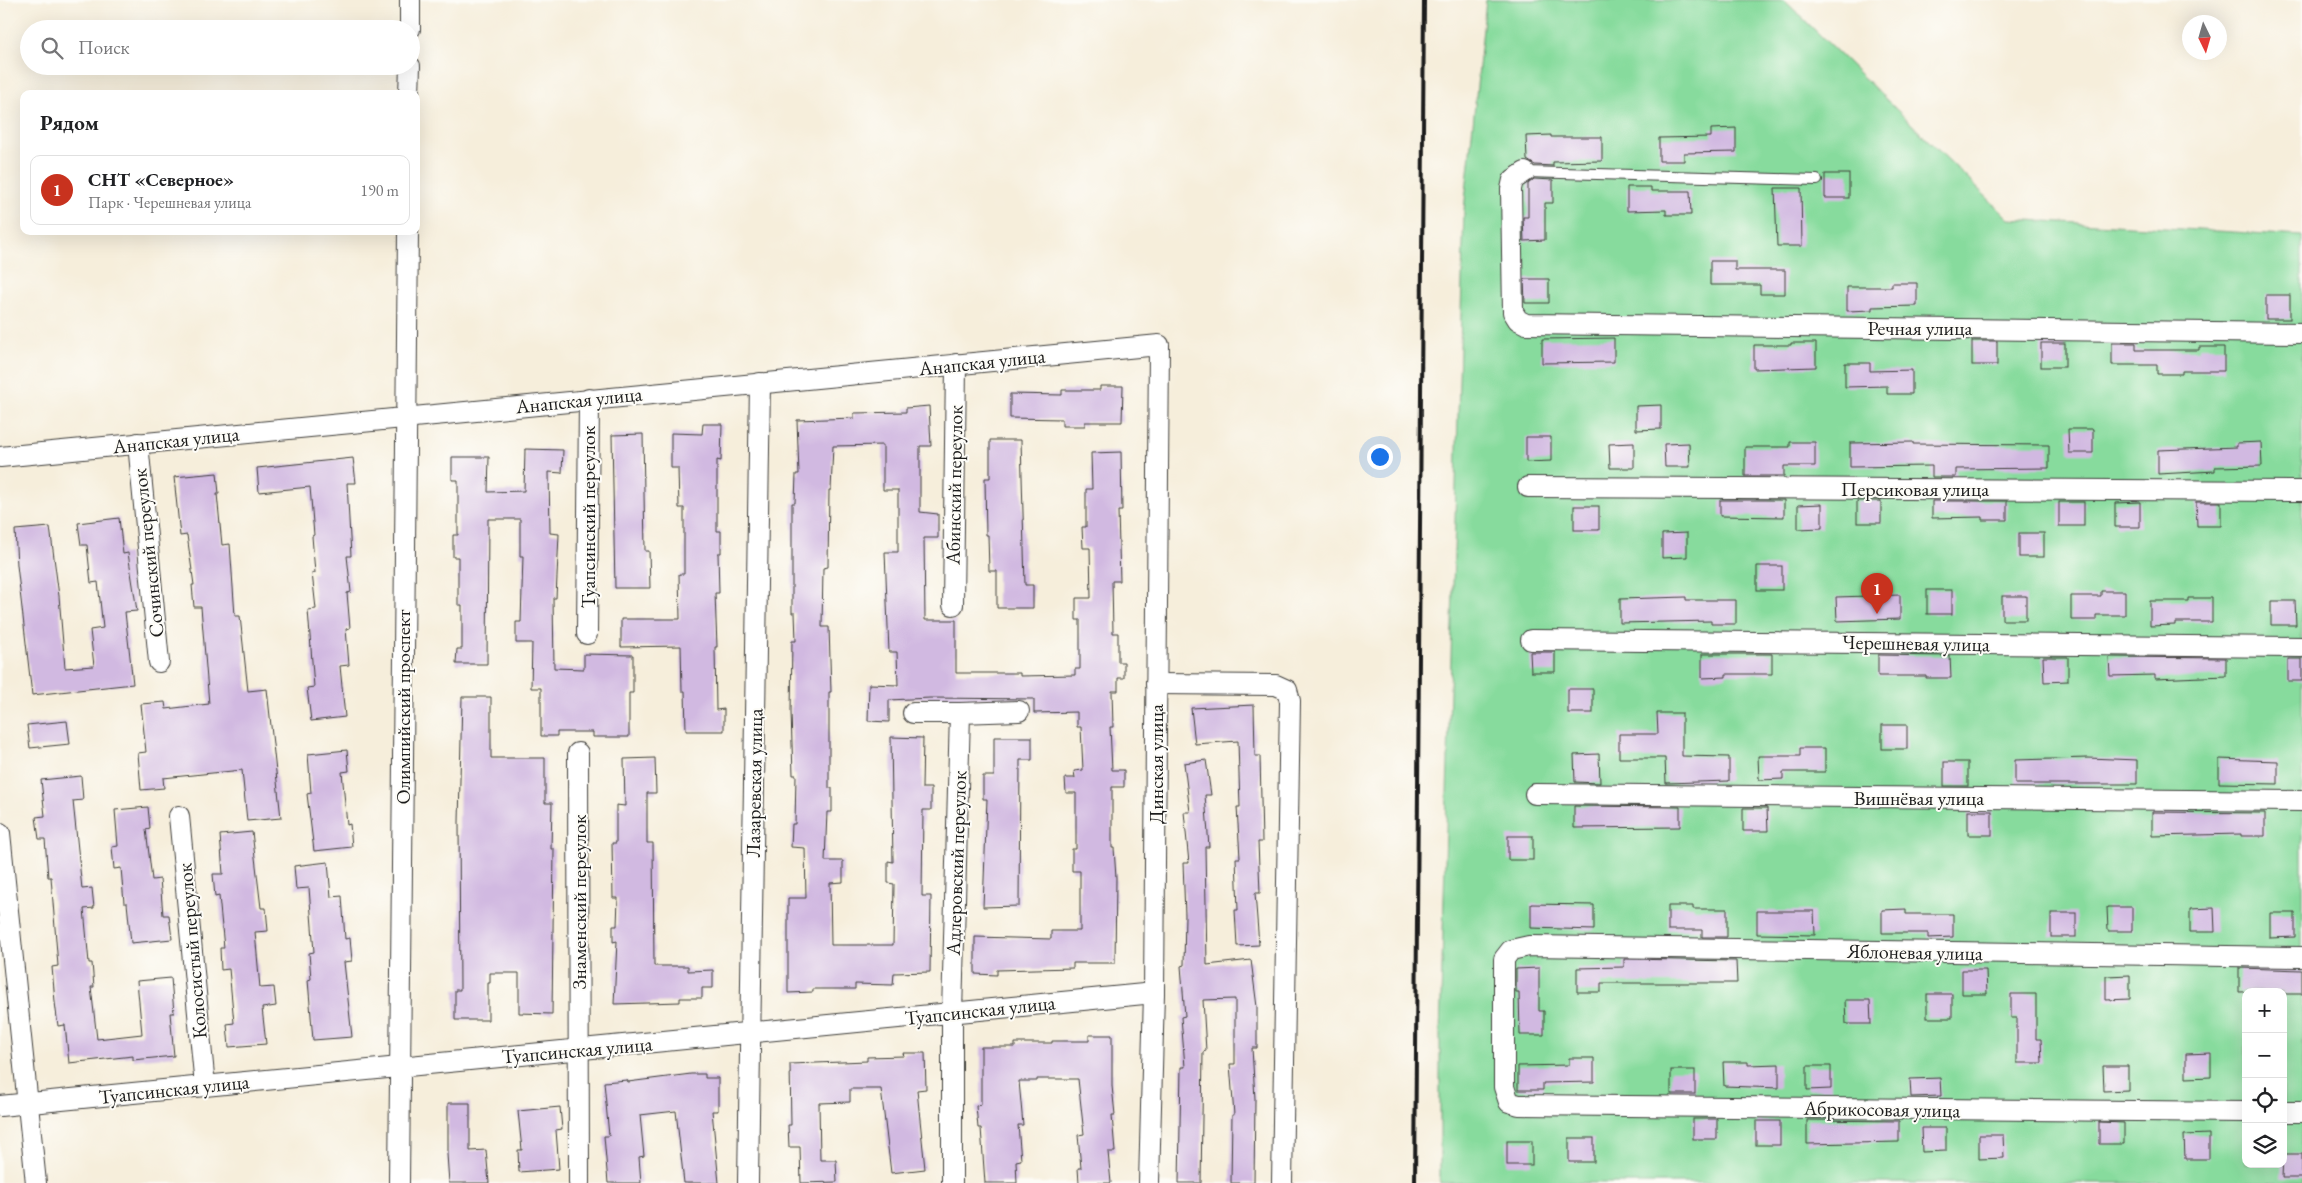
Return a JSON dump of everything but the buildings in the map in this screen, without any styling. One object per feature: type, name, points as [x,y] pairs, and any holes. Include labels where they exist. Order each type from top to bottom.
[{"type":"street","points":[[410,0],[410,20]]},
{"type":"street","points":[[409,90],[410,75]]},
{"type":"street","name":"Речная улица","points":[[1525,172],[1513,180],[1511,189],[1513,312],[1518,320],[1537,326],[1984,328],[2302,334]]},
{"type":"street","name":"Олимпийский проспект","points":[[400,1183],[408,235]]},
{"type":"street","name":"Анапская улица","points":[[0,457],[1158,345]]},
{"type":"street","name":"Динская улица","points":[[1149,1183],[1154,993],[1158,345]]},
{"type":"street","name":"Абинский переулок","points":[[953,605],[956,364]]},
{"type":"street","name":"Лазаревская улица","points":[[748,1183],[760,383]]},
{"type":"street","name":"Туапсинский переулок","points":[[587,634],[589,400]]},
{"type":"street","name":"Сочинский переулок","points":[[138,443],[159,662]]},
{"type":"street","name":"Персиковая улица","points":[[1528,487],[2302,491]]},
{"type":"street","name":"Черешневая улица","points":[[1531,640],[2302,647]]},
{"type":"street","points":[[1156,684],[1276,685],[1286,690],[1290,701],[1282,1183]]},
{"type":"street","points":[[913,713],[1019,711]]},
{"type":"street","name":"Адлеровский переулок","points":[[952,1183],[952,1013],[960,713]]},
{"type":"street","name":"Знаменский переулок","points":[[578,753],[579,1183]]},
{"type":"street","name":"Вишнёвая улица","points":[[1535,794],[2302,801]]},
{"type":"street","name":"Колосистый переулок","points":[[179,816],[205,1086]]},
{"type":"street","points":[[0,833],[36,1183]]},
{"type":"street","name":"Яблоневая улица","points":[[1519,1105],[1509,1102],[1504,1087],[1504,959],[1511,950],[1529,946],[2302,957]]},
{"type":"street","name":"Туапсинская улица","points":[[0,1106],[1154,993]]},
{"type":"street","name":"Абрикосовая улица","points":[[1519,1105],[2242,1112]]},
{"type":"street","points":[[2287,1112],[2302,1112]]},
{"type":"lane","points":[[1525,172],[1817,180]]},
{"type":"green space","points":[[1486,0],[1784,0],[2009,219],[2302,236],[2302,1183],[1440,1183],[1440,1035],[1464,210]]},
{"type":"railway","points":[[1415,1183],[1424,0]]},
{"type":"place","name":"СНТ «Северное»","points":[[1877,614]]}]
